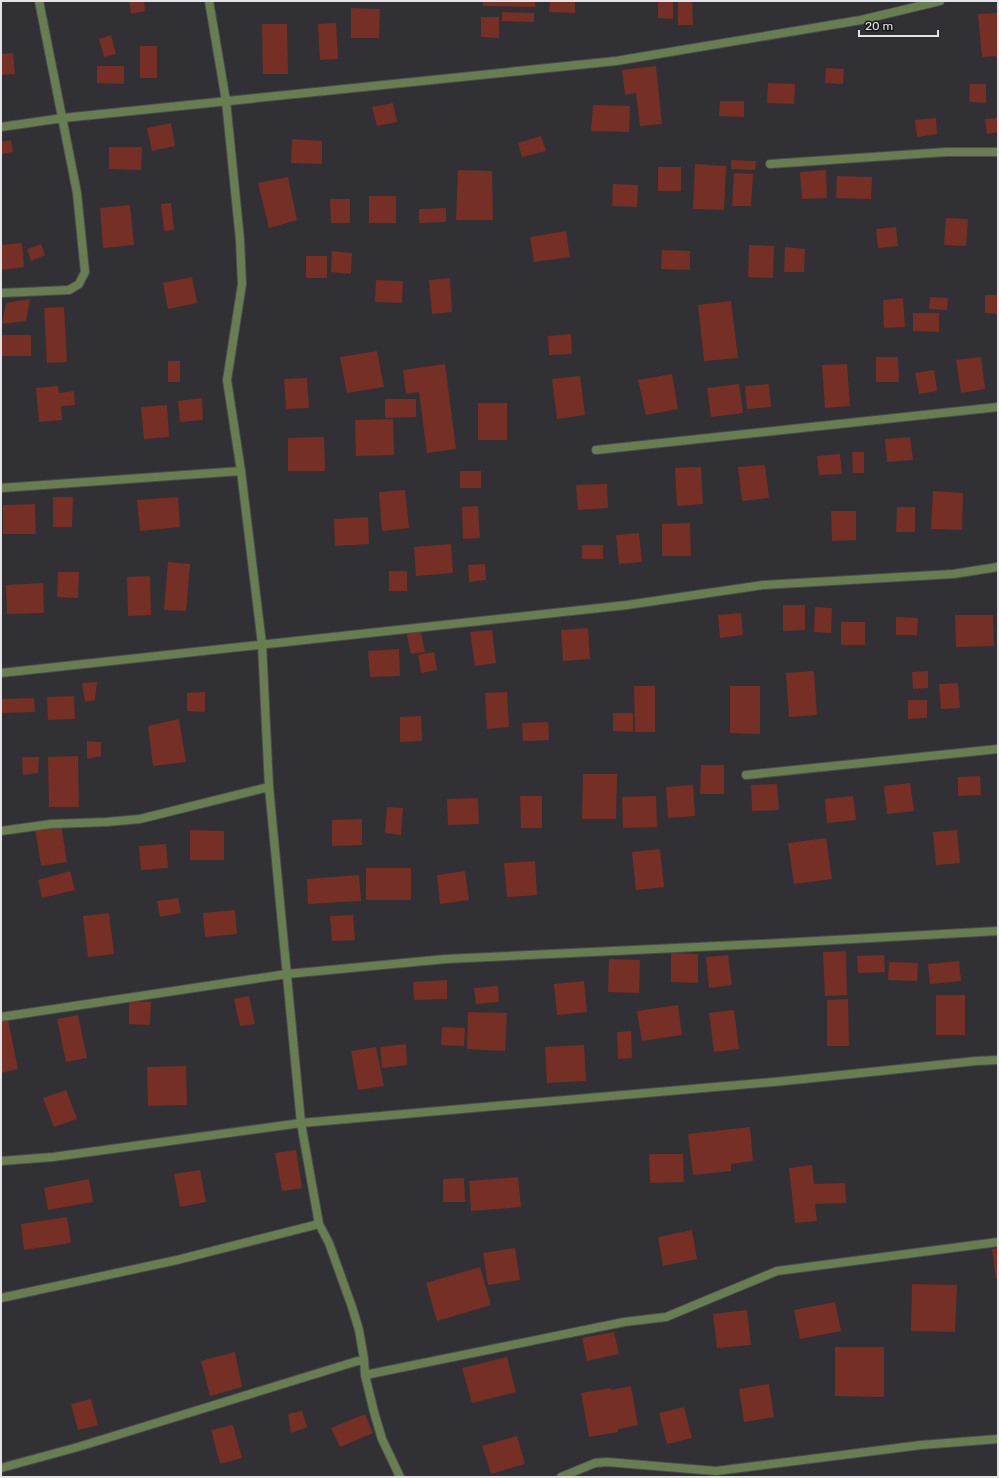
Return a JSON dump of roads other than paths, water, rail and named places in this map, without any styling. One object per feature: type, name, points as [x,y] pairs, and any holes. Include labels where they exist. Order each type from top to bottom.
[{"type":"street","points":[[1,293],[69,290],[79,284],[85,272],[77,193],[39,1]]},
{"type":"street","points":[[209,1],[226,101],[240,240],[242,284],[227,380],[241,471],[262,644],[269,787],[300,1123],[319,1224],[328,1243],[352,1307],[359,1330],[365,1375],[374,1412],[382,1439],[400,1477]]},
{"type":"street","points":[[1,127],[63,118],[616,61],[861,20],[940,1]]},
{"type":"street","points":[[770,164],[946,152],[998,152]]},
{"type":"street","points":[[596,450],[998,407]]},
{"type":"street","points":[[1,488],[241,471]]},
{"type":"street","points":[[1,673],[627,605],[763,585],[953,574],[998,567]]},
{"type":"street","points":[[746,775],[998,749]]},
{"type":"street","points":[[1,831],[51,824],[140,819],[269,787]]},
{"type":"street","points":[[1,1017],[286,974],[446,959],[760,944],[998,930]]},
{"type":"street","points":[[1,1161],[53,1156],[300,1123],[784,1081],[998,1060]]},
{"type":"street","points":[[1,1298],[177,1260],[319,1224]]},
{"type":"street","points":[[365,1375],[624,1322],[666,1317],[777,1271],[998,1242]]},
{"type":"street","points":[[1,1468],[78,1447],[364,1359]]},
{"type":"street","points":[[561,1477],[601,1462],[716,1471],[921,1445],[998,1440]]}]
